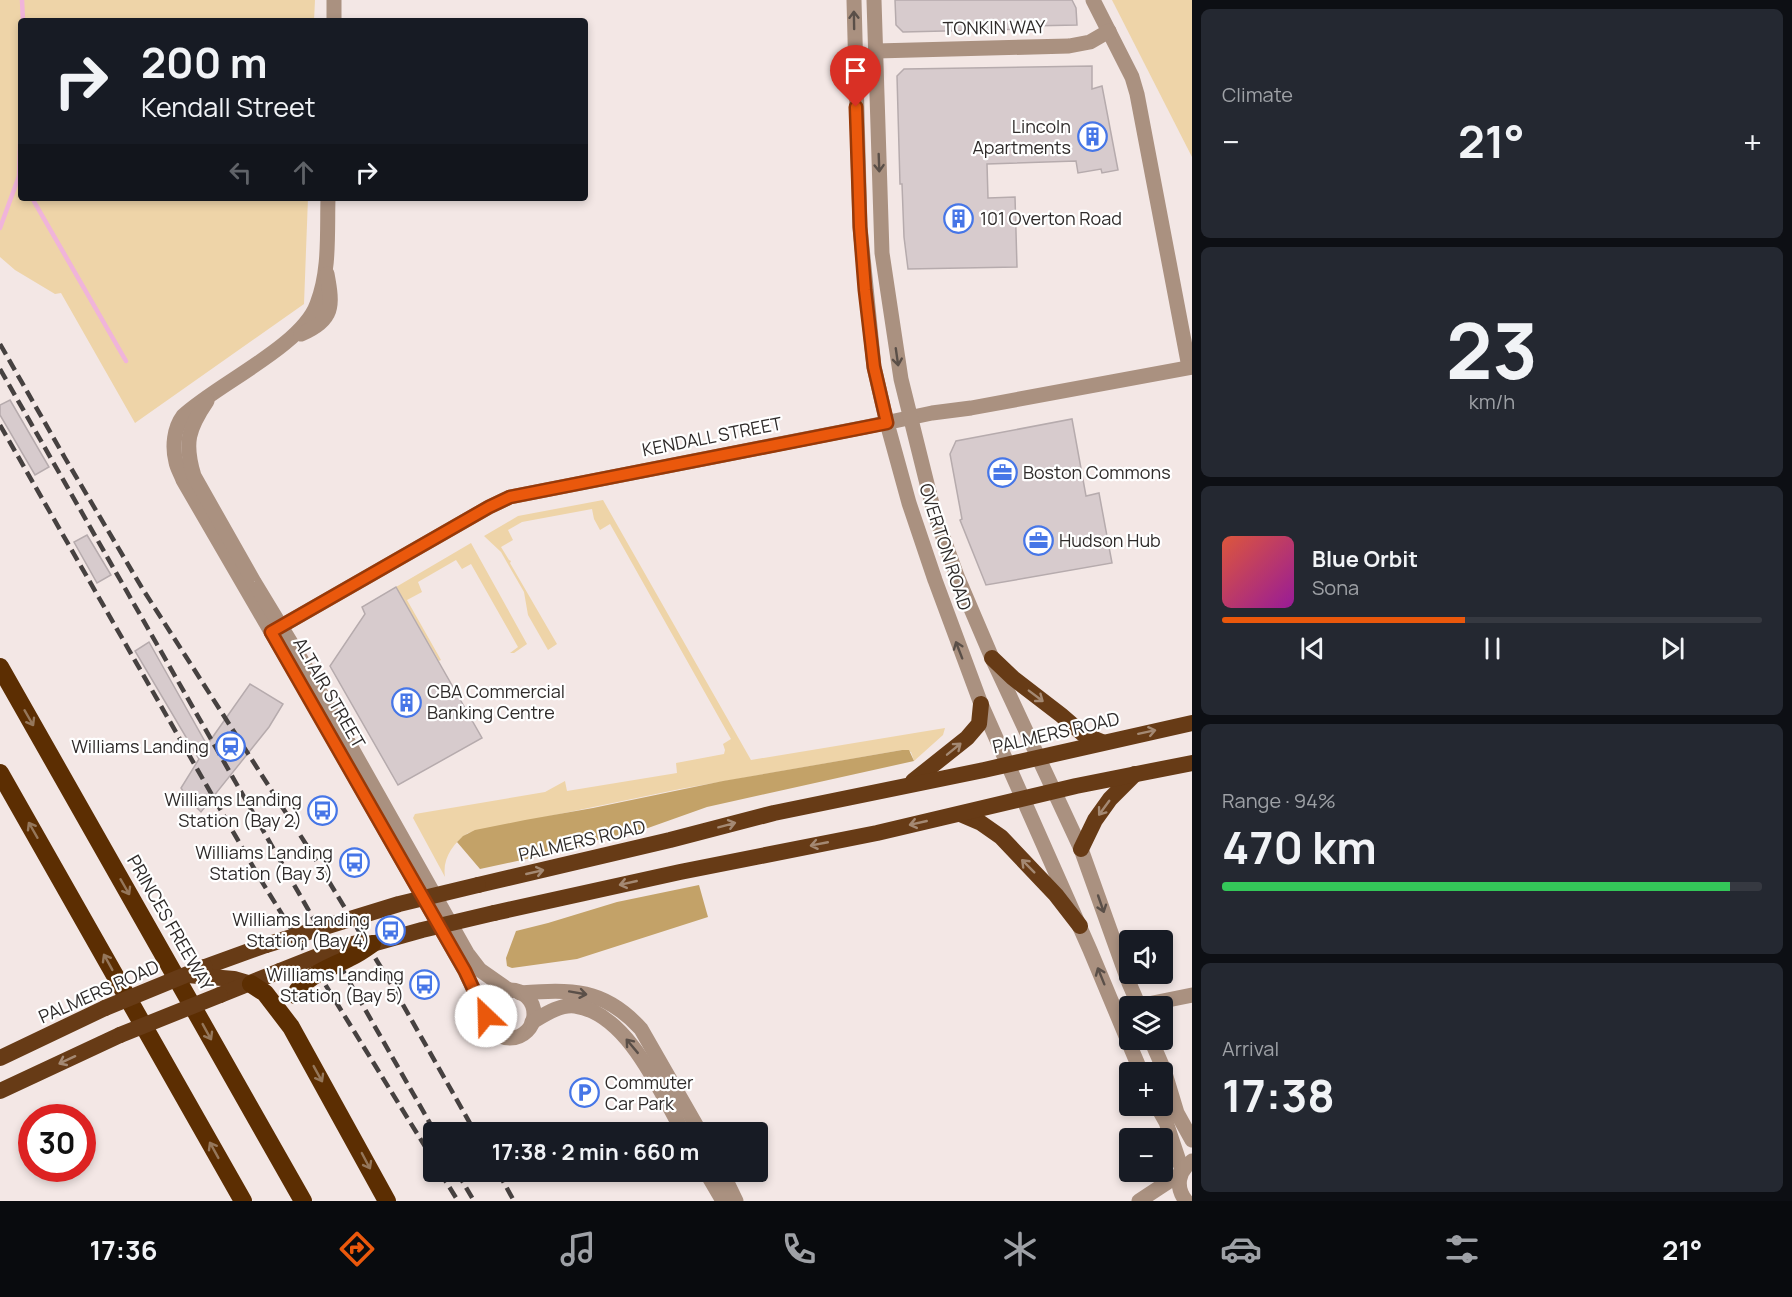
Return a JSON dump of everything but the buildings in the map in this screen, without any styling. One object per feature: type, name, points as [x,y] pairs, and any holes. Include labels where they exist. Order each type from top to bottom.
[{"type":"highway","points":[[992,657],[1012,678],[1083,734],[1102,742]]},
{"type":"highway","name":"PRINCES FREEWAY","points":[[0,667],[303,1201]]},
{"type":"highway","points":[[910,783],[967,738],[979,724],[981,704]]},
{"type":"highway","name":"PALMERS ROAD","points":[[0,1058],[105,1008],[187,975],[266,945],[399,904],[774,813],[1192,723]]},
{"type":"highway","points":[[0,1091],[120,1035],[338,948],[372,944],[494,913],[680,872],[877,833],[1055,791],[1192,763]]},
{"type":"highway","points":[[0,773],[63,880],[243,1201]]},
{"type":"highway","points":[[1081,849],[1095,820],[1110,799],[1135,774]]},
{"type":"highway","points":[[960,814],[981,823],[1000,837],[1056,896],[1080,927]]},
{"type":"highway","points":[[291,1027],[291,1002],[298,989],[327,969],[353,957],[372,944]]},
{"type":"highway","points":[[187,975],[234,979],[251,984],[265,993],[291,1027],[387,1201]]},
{"type":"street","points":[[334,0],[334,18]]},
{"type":"street","name":"OVERTON ROAD","points":[[854,0],[860,227],[874,367],[887,423],[922,542],[981,704],[1119,1014]]},
{"type":"street","name":"OVERTON ROAD","points":[[874,0],[882,253],[901,379],[934,512],[957,576],[992,657],[1081,849],[1135,996]]},
{"type":"street","points":[[1093,0],[1132,76],[1137,94],[1190,367]]},
{"type":"street","name":"TONKIN WAY","points":[[876,51],[1069,46],[1090,42],[1109,31]]},
{"type":"street","name":"ALTAIR STREET","points":[[328,201],[326,265],[320,296],[314,312],[291,338],[189,410],[180,420],[175,436],[175,462],[183,480],[276,629],[465,971],[486,1016]]},
{"type":"street","name":"KENDALL STREET","points":[[276,629],[510,497],[910,417],[971,408],[1190,367]]},
{"type":"street","name":"ALTAIR STREET","points":[[276,629],[311,676],[467,953],[480,970],[515,992]]},
{"type":"street","points":[[515,992],[527,998],[532,1005],[532,1022],[529,1029],[521,1036],[506,1038],[492,1030],[486,1016],[492,998],[504,992],[560,990],[584,993],[605,1000],[628,1015],[641,1029],[694,1122]]},
{"type":"street","points":[[1173,999],[1192,995]]},
{"type":"street","points":[[532,1022],[559,1008],[574,1005],[594,1012],[618,1028],[639,1054],[677,1122]]},
{"type":"street","points":[[1155,1050],[1177,1113],[1192,1140]]},
{"type":"street","points":[[1163,1116],[1185,1168],[1180,1188],[1186,1201]]},
{"type":"street","points":[[1139,1201],[1185,1168]]},
{"type":"street","points":[[716,1182],[723,1201]]},
{"type":"street","points":[[720,1182],[736,1201]]},
{"type":"shaded area","points":[[0,0],[315,0],[314,18],[18,18],[18,201],[308,201],[304,304],[135,423],[61,293],[55,294],[15,270],[0,257]]},
{"type":"shaded area","points":[[1112,0],[1192,0],[1192,157]]},
{"type":"shaded area","points":[[603,500],[751,760],[945,728],[943,735],[914,761],[911,752],[902,750],[680,789],[468,833],[450,852],[445,864],[445,877],[413,818],[415,814],[545,792],[565,781],[567,791],[677,773],[676,763],[724,754],[723,744],[731,739],[610,524],[600,530],[592,509],[522,522],[508,530],[513,540],[501,547],[557,644],[548,650],[528,615],[524,592],[501,552],[484,536],[518,516]]},
{"type":"shaded area","points":[[471,543],[527,644],[514,653],[510,653],[518,647],[471,564],[462,569],[456,560],[418,582],[422,592],[407,600],[441,660],[439,661],[396,587]]},
{"type":"shaded area","points":[[909,750],[914,761],[707,807],[648,828],[594,841],[581,847],[480,869],[457,842],[475,830],[723,781]]},
{"type":"shaded area","points":[[699,885],[708,917],[577,959],[512,968],[507,966],[506,958],[516,931],[617,902]]},
{"type":"waterway","points":[[22,0],[23,18]]},
{"type":"waterway","points":[[0,228],[18,179]]},
{"type":"waterway","points":[[34,201],[126,361]]},
{"type":"railway","points":[[0,344],[142,588],[311,852],[394,989],[469,1122]]},
{"type":"railway","points":[[0,369],[429,1122]]},
{"type":"railway","points":[[0,425],[259,877],[423,1143]]},
{"type":"railway","points":[[446,1182],[458,1201]]},
{"type":"railway","points":[[463,1182],[474,1201]]},
{"type":"railway","points":[[504,1182],[514,1201]]},
{"type":"place","name":"Lincoln Apartments","points":[[1092,137]]},
{"type":"place","name":"101 Overton Road","points":[[959,219]]},
{"type":"place","name":"Boston Commons","points":[[1002,473]]},
{"type":"place","name":"Hudson Hub","points":[[1038,541]]},
{"type":"place","name":"CBA Commercial Banking Centre","points":[[406,702]]},
{"type":"place","name":"Williams Landing","points":[[230,747]]},
{"type":"place","name":"Williams Landing Station (Bay 2)","points":[[323,810]]},
{"type":"place","name":"Williams Landing Station (Bay 3)","points":[[354,863]]},
{"type":"place","name":"Williams Landing Station (Bay 4)","points":[[391,930]]},
{"type":"place","name":"Williams Landing Station (Bay 5)","points":[[425,985]]},
{"type":"place","name":"Commuter Car Park","points":[[584,1093]]},
{"type":"route","points":[[486,1016],[465,971],[271,632],[510,497],[887,423],[874,367],[865,290],[860,227],[856,107]]}]
